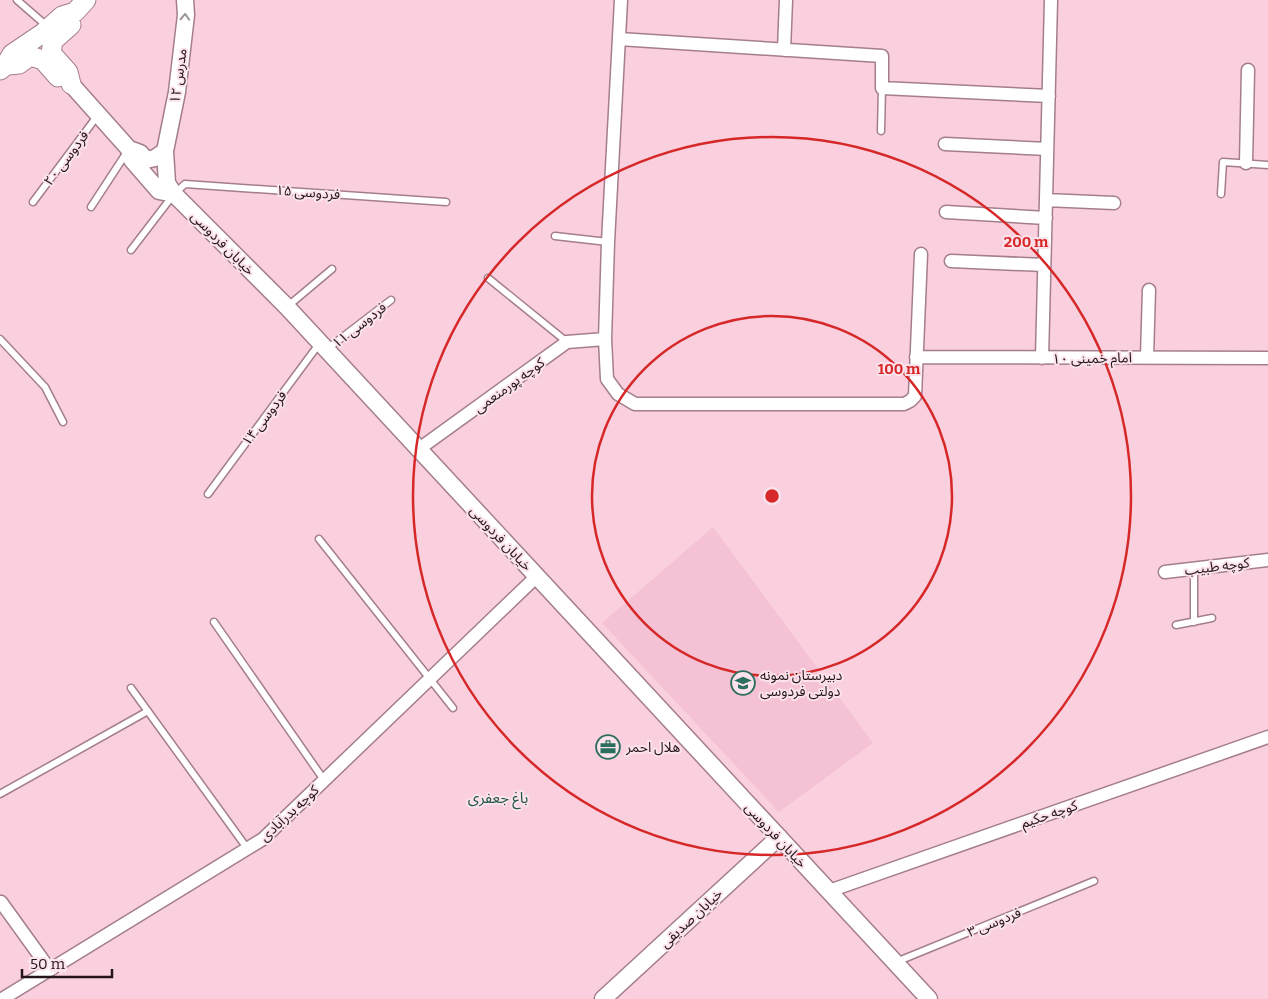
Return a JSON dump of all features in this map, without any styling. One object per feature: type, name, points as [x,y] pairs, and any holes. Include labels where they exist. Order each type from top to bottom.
[{"type":"main road","points":[[2,68],[12,54],[49,28],[62,16],[81,6]]},
{"type":"main road","points":[[72,84],[68,72],[51,53],[53,41],[70,25],[81,6]]},
{"type":"main road","points":[[2,68],[19,64],[30,56],[43,60],[60,79],[72,84]]},
{"type":"street","name":"مدرس ۱۲","points":[[174,194],[167,184],[165,151],[177,92],[186,15],[185,0]]},
{"type":"street","points":[[621,0],[608,242],[605,339],[607,379],[618,394],[635,404],[904,404],[915,396],[921,254]]},
{"type":"street","points":[[784,50],[786,0]]},
{"type":"street","points":[[1042,358],[1051,0]]},
{"type":"street","points":[[619,39],[882,56],[882,88],[1049,96]]},
{"type":"street","points":[[1246,163],[1248,70]]},
{"type":"street","name":"خیابان فردوسی","points":[[72,84],[129,149],[132,160],[159,191],[174,194],[287,307],[929,999]]},
{"type":"street","points":[[945,144],[1047,149]]},
{"type":"street","points":[[129,149],[140,153],[146,160],[155,158],[165,151]]},
{"type":"street","points":[[1046,200],[1114,203]]},
{"type":"street","points":[[946,212],[1046,218]]},
{"type":"street","points":[[951,260],[1044,265]]},
{"type":"street","points":[[1147,357],[1149,290]]},
{"type":"street","points":[[567,342],[605,339]]},
{"type":"street","name":"کوچه پورمنعمی","points":[[419,449],[567,342]]},
{"type":"street","name":"امام خمینی ۱۰","points":[[916,357],[1268,358]]},
{"type":"street","name":"کوچه طبیب","points":[[1166,572],[1268,560]]},
{"type":"street","name":"کوچه بدرآبادی","points":[[2,999],[263,839],[537,576]]},
{"type":"street","name":"کوچه حکیم","points":[[829,892],[1268,737]]},
{"type":"street","name":"خیابان صدیقی","points":[[602,999],[779,837]]},
{"type":"street","points":[[1,902],[50,970]]},
{"type":"lane","points":[[16,0],[49,28]]},
{"type":"lane","points":[[881,130],[882,88]]},
{"type":"lane","name":"فردوسی ۲۰","points":[[33,202],[99,114]]},
{"type":"lane","points":[[91,207],[129,149]]},
{"type":"lane","points":[[1221,194],[1223,162],[1268,165]]},
{"type":"lane","name":"فردوسی ۱۵","points":[[174,194],[186,184],[446,202]]},
{"type":"lane","points":[[131,250],[174,194]]},
{"type":"lane","points":[[555,236],[608,242]]},
{"type":"lane","points":[[287,307],[332,269]]},
{"type":"lane","points":[[488,278],[567,342]]},
{"type":"lane","name":"فردوسی ۱۱","points":[[323,346],[391,300]]},
{"type":"lane","points":[[0,339],[45,387],[63,422]]},
{"type":"lane","name":"فردوسی ۱۴","points":[[208,494],[323,346]]},
{"type":"lane","points":[[319,539],[453,708]]},
{"type":"lane","points":[[1194,569],[1194,622]]},
{"type":"lane","points":[[1176,625],[1212,618]]},
{"type":"lane","points":[[214,622],[324,780]]},
{"type":"lane","points":[[131,688],[247,848]]},
{"type":"lane","points":[[0,794],[148,711]]},
{"type":"lane","name":"فردوسی ۳","points":[[895,962],[1094,881]]},
{"type":"shaded area","name":"دبیرستان نمونه دولتی فردوسی","points":[[713,527],[873,743],[779,812],[602,623]]},
{"type":"place","name":"دبیرستان نمونه دولتی فردوسی","points":[[743,683]]},
{"type":"place","name":"هلال احمر","points":[[608,747]]},
{"type":"district","name":"باغ جعفری","points":[[498,798]]}]
